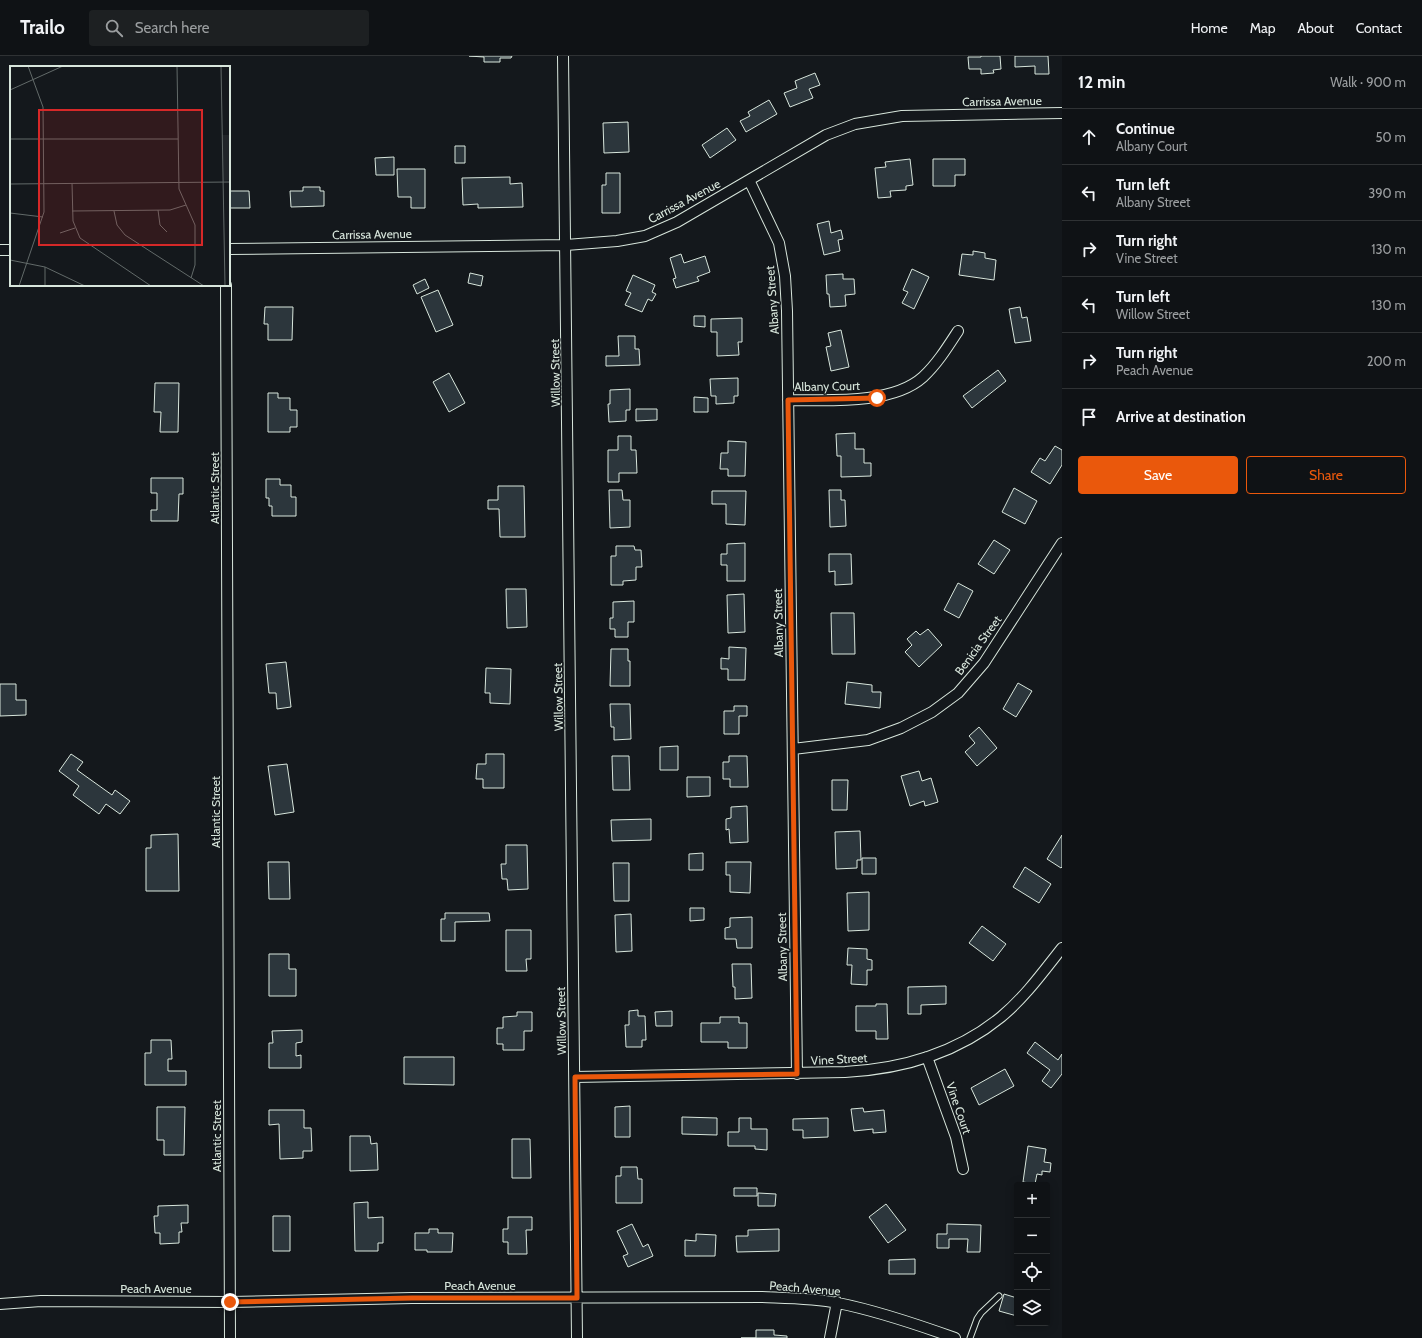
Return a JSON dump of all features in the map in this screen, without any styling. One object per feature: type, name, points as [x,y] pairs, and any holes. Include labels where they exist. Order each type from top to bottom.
[{"type":"street","name":"Willow Street","points":[[564,56],[578,1338]]},
{"type":"street","name":"Carrissa Avenue","points":[[230,249],[566,245],[617,241],[645,236],[678,222],[826,135],[855,124],[902,116],[1062,113]]},
{"type":"street","name":"Albany Street","points":[[749,180],[779,243],[785,276],[788,311],[797,1074]]},
{"type":"street","name":"Atlantic Street","points":[[226,286],[230,1338]]},
{"type":"street","name":"Albany Court","points":[[788,400],[877,398],[900,391],[921,379],[926,374],[941,358],[958,331]]},
{"type":"street","name":"Benicia Street","points":[[793,749],[868,740],[901,728],[932,712],[958,693],[984,663],[1062,542]]},
{"type":"street","name":"Vine Street","points":[[575,1077],[797,1074],[872,1071],[907,1063],[940,1053],[975,1036],[1002,1016],[1031,987],[1062,948]]},
{"type":"street","name":"Vine Court","points":[[927,1057],[956,1137],[964,1169]]},
{"type":"street","name":"Peach Avenue","points":[[0,1304],[49,1301],[230,1302],[412,1298],[799,1298],[837,1302],[891,1316],[955,1338]]},
{"type":"street","points":[[830,1338],[837,1302]]},
{"type":"lane","points":[[970,1338],[977,1319],[981,1313],[999,1296]]},
{"type":"building","points":[[469,56],[512,56],[511,58],[500,58],[500,62],[484,62],[484,57]]},
{"type":"building","points":[[1000,56],[1001,69],[993,70],[994,73],[981,74],[981,69],[969,69],[968,57]]},
{"type":"building","points":[[1015,56],[1048,56],[1049,74],[1035,74],[1035,66],[1015,67]]},
{"type":"building","points":[[815,73],[820,85],[809,89],[813,98],[790,107],[784,93],[797,88],[795,81]]},
{"type":"building","points":[[769,100],[777,114],[746,132],[740,121],[750,116],[748,112]]},
{"type":"building","points":[[628,122],[629,152],[604,153],[603,123]]},
{"type":"building","points":[[727,128],[736,140],[710,158],[702,145]]},
{"type":"building","points":[[455,146],[465,146],[465,163],[455,163]]},
{"type":"building","points":[[394,157],[394,175],[376,175],[375,158]]},
{"type":"building","points":[[910,159],[913,185],[906,186],[906,190],[890,191],[891,197],[878,198],[875,168],[886,167],[885,162]]},
{"type":"building","points":[[933,159],[965,159],[965,175],[955,175],[955,186],[933,186]]},
{"type":"building","points":[[397,169],[425,169],[425,208],[411,208],[411,197],[398,197]]},
{"type":"building","points":[[606,173],[620,173],[620,213],[602,213],[602,185],[606,185]]},
{"type":"building","points":[[510,177],[510,184],[522,183],[523,207],[478,208],[478,204],[463,205],[462,178]]},
{"type":"building","points":[[303,187],[320,187],[320,191],[324,191],[324,206],[291,207],[290,191],[303,191]]},
{"type":"building","points":[[230,191],[249,191],[250,208],[230,208]]},
{"type":"building","points":[[829,221],[831,233],[841,230],[843,239],[838,240],[840,251],[824,255],[817,224]]},
{"type":"building","points":[[973,251],[985,253],[985,258],[996,260],[994,280],[959,275],[962,254],[973,255]]},
{"type":"building","points":[[681,254],[684,263],[705,256],[710,272],[697,277],[699,281],[676,288],[673,279],[676,278],[670,258]]},
{"type":"building","points":[[912,269],[929,277],[914,309],[902,303],[908,292],[903,290]]},
{"type":"building","points":[[470,273],[483,276],[481,286],[468,283]]},
{"type":"building","points":[[843,274],[843,279],[854,279],[855,294],[845,295],[846,306],[830,307],[829,294],[827,294],[826,275]]},
{"type":"building","points":[[633,275],[655,285],[652,292],[656,294],[652,301],[648,299],[642,312],[625,305],[631,293],[626,291]]},
{"type":"building","points":[[425,279],[429,288],[417,294],[413,285]]},
{"type":"building","points":[[438,290],[453,325],[436,332],[421,297]]},
{"type":"building","points":[[265,307],[293,307],[292,340],[268,340],[268,324],[264,324]]},
{"type":"building","points":[[1020,307],[1022,318],[1027,317],[1031,341],[1015,343],[1009,309]]},
{"type":"building","points":[[694,316],[705,316],[705,327],[694,326]]},
{"type":"building","points":[[742,318],[742,342],[738,342],[739,355],[717,356],[717,332],[711,332],[711,319]]},
{"type":"building","points":[[841,330],[849,367],[831,371],[826,347],[831,346],[828,333]]},
{"type":"building","points":[[618,336],[635,336],[635,349],[639,349],[640,365],[606,366],[606,356],[619,356]]},
{"type":"building","points":[[998,370],[1006,381],[972,408],[963,396]]},
{"type":"building","points":[[449,373],[465,403],[449,412],[433,382]]},
{"type":"building","points":[[738,378],[738,396],[734,396],[734,403],[716,404],[716,396],[711,396],[710,379]]},
{"type":"building","points":[[155,383],[179,383],[178,432],[160,432],[161,412],[154,412]]},
{"type":"building","points":[[630,389],[630,410],[626,410],[626,421],[609,422],[608,404],[610,404],[610,390]]},
{"type":"building","points":[[268,393],[278,393],[278,398],[290,398],[290,410],[297,410],[297,427],[290,427],[290,432],[268,432]]},
{"type":"building","points":[[694,397],[708,398],[708,412],[694,412]]},
{"type":"building","points":[[636,409],[657,409],[657,420],[636,421]]},
{"type":"building","points":[[855,433],[855,449],[864,449],[864,463],[871,463],[871,476],[841,477],[841,456],[837,456],[836,434]]},
{"type":"building","points":[[618,436],[631,436],[631,450],[636,450],[637,473],[619,473],[619,482],[608,482],[608,450],[618,450]]},
{"type":"building","points":[[728,441],[746,442],[745,476],[728,476],[728,469],[720,469],[721,453],[728,453]]},
{"type":"building","points":[[1055,446],[1062,450],[1062,465],[1050,484],[1031,472],[1040,458],[1045,461]]},
{"type":"building","points":[[151,478],[183,478],[183,494],[179,494],[178,521],[151,521],[151,510],[157,510],[157,493],[151,493]]},
{"type":"building","points":[[266,479],[280,479],[280,485],[291,485],[291,497],[296,497],[296,516],[272,516],[272,506],[269,506],[269,498],[266,498]]},
{"type":"building","points":[[498,486],[524,486],[525,537],[500,537],[499,509],[488,509],[488,500],[498,500]]},
{"type":"building","points":[[1014,488],[1037,501],[1025,524],[1002,512]]},
{"type":"building","points":[[609,490],[622,490],[623,500],[630,500],[630,527],[610,528]]},
{"type":"building","points":[[829,490],[841,490],[841,500],[845,500],[846,526],[830,527]]},
{"type":"building","points":[[712,491],[746,491],[745,525],[726,524],[726,504],[712,504]]},
{"type":"building","points":[[994,540],[1010,550],[994,574],[978,564]]},
{"type":"building","points":[[745,543],[745,581],[727,581],[727,565],[721,565],[721,554],[727,554],[727,544]]},
{"type":"building","points":[[616,546],[634,546],[635,550],[641,550],[642,567],[636,567],[636,580],[623,581],[623,585],[611,585],[611,556],[616,556]]},
{"type":"building","points":[[829,554],[851,554],[852,584],[835,585],[835,571],[829,572]]},
{"type":"building","points":[[958,583],[973,591],[959,618],[944,610]]},
{"type":"building","points":[[506,589],[526,589],[527,627],[507,628]]},
{"type":"building","points":[[744,594],[745,632],[728,633],[727,595]]},
{"type":"building","points":[[634,601],[634,622],[628,622],[628,637],[615,637],[615,629],[610,629],[610,618],[613,618],[613,602]]},
{"type":"building","points":[[831,613],[854,613],[855,654],[832,654]]},
{"type":"building","points":[[928,629],[942,645],[919,667],[905,652],[912,645],[907,639],[916,631],[920,635]]},
{"type":"building","points":[[729,647],[746,648],[745,680],[728,680],[728,669],[721,669],[721,658],[729,659]]},
{"type":"building","points":[[611,649],[628,649],[628,661],[630,661],[630,686],[610,686]]},
{"type":"building","points":[[286,662],[291,707],[277,709],[276,693],[269,693],[266,664]]},
{"type":"building","points":[[486,668],[511,669],[510,704],[490,703],[490,693],[485,693]]},
{"type":"building","points":[[847,682],[872,685],[872,692],[881,692],[880,708],[845,704]]},
{"type":"building","points":[[1018,683],[1032,691],[1016,717],[1003,709]]},
{"type":"building","points":[[0,684],[16,684],[16,700],[26,700],[26,715],[0,716]]},
{"type":"building","points":[[610,704],[630,704],[631,739],[614,740],[614,727],[611,727]]},
{"type":"building","points":[[734,706],[747,706],[747,716],[739,716],[739,734],[724,734],[724,711],[734,711]]},
{"type":"building","points":[[979,727],[997,748],[977,766],[965,752],[975,743],[969,736]]},
{"type":"building","points":[[678,746],[678,770],[660,770],[660,747]]},
{"type":"building","points":[[71,754],[83,762],[77,770],[112,795],[115,790],[130,801],[120,814],[106,804],[99,814],[73,795],[79,786],[59,771]]},
{"type":"building","points":[[486,754],[504,754],[504,788],[483,788],[483,779],[476,779],[477,764],[486,764]]},
{"type":"building","points":[[612,756],[629,756],[630,790],[613,790]]},
{"type":"building","points":[[729,756],[747,756],[748,787],[730,787],[730,779],[723,779],[723,762],[729,762]]},
{"type":"building","points":[[287,764],[294,812],[275,815],[268,766]]},
{"type":"building","points":[[919,771],[922,781],[931,778],[938,802],[925,806],[924,801],[910,806],[901,776]]},
{"type":"building","points":[[687,777],[710,777],[710,796],[687,797]]},
{"type":"building","points":[[832,780],[848,780],[847,810],[832,810]]},
{"type":"building","points":[[747,806],[748,842],[730,843],[729,829],[726,830],[726,819],[731,818],[731,807]]},
{"type":"building","points":[[651,819],[651,840],[612,841],[611,820]]},
{"type":"building","points":[[860,831],[861,860],[857,860],[857,868],[836,869],[835,832]]},
{"type":"building","points":[[178,834],[179,891],[146,891],[146,848],[151,848],[151,835]]},
{"type":"building","points":[[1062,835],[1062,867],[1061,868],[1047,859]]},
{"type":"building","points":[[506,845],[527,845],[528,889],[508,890],[507,879],[502,879],[501,864],[506,864]]},
{"type":"building","points":[[703,853],[703,870],[689,870],[689,854]]},
{"type":"building","points":[[862,858],[876,858],[876,874],[862,874]]},
{"type":"building","points":[[268,862],[289,862],[290,899],[269,899]]},
{"type":"building","points":[[726,862],[751,862],[750,893],[730,892],[730,875],[726,875]]},
{"type":"building","points":[[613,863],[629,863],[629,901],[614,901]]},
{"type":"building","points":[[1025,867],[1051,884],[1039,903],[1013,887]]},
{"type":"building","points":[[869,892],[869,930],[848,931],[847,893]]},
{"type":"building","points":[[690,908],[704,908],[704,920],[690,921]]},
{"type":"building","points":[[445,913],[489,913],[490,921],[455,922],[455,941],[441,941],[441,919],[445,919]]},
{"type":"building","points":[[631,914],[632,951],[616,952],[615,915]]},
{"type":"building","points":[[752,917],[752,948],[737,948],[736,939],[725,939],[725,928],[730,927],[730,918]]},
{"type":"building","points":[[982,926],[1006,944],[993,961],[969,943]]},
{"type":"building","points":[[506,930],[531,930],[531,959],[526,959],[527,971],[506,971]]},
{"type":"building","points":[[848,948],[867,949],[867,959],[872,960],[872,970],[867,970],[867,985],[851,984],[852,965],[847,965]]},
{"type":"building","points":[[269,954],[289,954],[289,969],[296,969],[296,996],[269,996]]},
{"type":"building","points":[[732,964],[751,964],[752,998],[735,999]]},
{"type":"building","points":[[946,986],[946,1004],[921,1005],[921,1014],[908,1014],[908,987]]},
{"type":"building","points":[[876,1004],[887,1004],[888,1039],[876,1039],[876,1031],[856,1031],[856,1006],[876,1006]]},
{"type":"building","points":[[638,1010],[638,1016],[645,1016],[646,1040],[642,1040],[642,1047],[626,1047],[625,1025],[629,1025],[629,1011]]},
{"type":"building","points":[[672,1011],[672,1026],[656,1026],[655,1012]]},
{"type":"building","points":[[517,1012],[532,1012],[532,1031],[524,1031],[524,1050],[503,1050],[503,1044],[497,1044],[497,1028],[503,1028],[503,1017],[517,1016]]},
{"type":"building","points":[[720,1017],[739,1017],[739,1023],[747,1023],[747,1048],[728,1048],[728,1042],[701,1042],[701,1023],[720,1023]]},
{"type":"building","points":[[302,1030],[302,1042],[296,1043],[296,1056],[301,1055],[301,1068],[269,1068],[269,1043],[273,1043],[272,1031]]},
{"type":"building","points":[[151,1040],[171,1040],[172,1059],[168,1059],[168,1071],[186,1071],[186,1085],[145,1085],[145,1053],[151,1053]]},
{"type":"building","points":[[1035,1042],[1058,1060],[1062,1054],[1062,1074],[1051,1088],[1042,1081],[1050,1070],[1027,1053]]},
{"type":"building","points":[[404,1057],[454,1057],[454,1085],[404,1084]]},
{"type":"building","points":[[1005,1069],[1014,1086],[979,1105],[971,1088]]},
{"type":"building","points":[[630,1106],[630,1137],[615,1137],[615,1107]]},
{"type":"building","points":[[157,1107],[185,1107],[184,1155],[164,1155],[164,1140],[157,1140]]},
{"type":"building","points":[[863,1108],[864,1112],[884,1110],[886,1132],[873,1133],[873,1129],[854,1131],[851,1109]]},
{"type":"building","points":[[269,1110],[304,1110],[304,1128],[311,1128],[312,1151],[303,1151],[303,1158],[280,1159],[279,1124],[269,1125]]},
{"type":"building","points":[[682,1117],[717,1118],[717,1135],[682,1134]]},
{"type":"building","points":[[739,1118],[751,1118],[751,1129],[767,1129],[767,1150],[755,1149],[755,1146],[728,1146],[728,1132],[739,1132]]},
{"type":"building","points":[[828,1118],[828,1137],[803,1138],[803,1130],[793,1130],[793,1119]]},
{"type":"building","points":[[350,1136],[370,1136],[371,1144],[377,1143],[378,1170],[350,1171]]},
{"type":"building","points":[[512,1139],[530,1139],[531,1178],[512,1178]]},
{"type":"building","points":[[1028,1146],[1046,1149],[1044,1162],[1051,1163],[1050,1172],[1042,1171],[1042,1175],[1037,1174],[1035,1182],[1023,1182]]},
{"type":"building","points":[[621,1167],[637,1167],[638,1179],[642,1179],[642,1203],[616,1203],[616,1176],[621,1176]]},
{"type":"building","points":[[734,1188],[757,1188],[757,1196],[734,1196]]},
{"type":"building","points":[[758,1193],[776,1194],[775,1206],[758,1206]]},
{"type":"building","points":[[368,1202],[368,1218],[383,1217],[383,1243],[378,1243],[378,1251],[355,1251],[354,1203]]},
{"type":"building","points":[[886,1204],[906,1230],[888,1243],[869,1217]]},
{"type":"building","points":[[188,1205],[188,1223],[181,1223],[182,1232],[179,1232],[179,1243],[160,1244],[160,1233],[155,1233],[154,1216],[158,1216],[158,1206]]},
{"type":"building","points":[[273,1216],[290,1216],[290,1251],[273,1251]]},
{"type":"building","points":[[508,1217],[532,1217],[532,1230],[526,1230],[527,1254],[508,1254],[508,1242],[503,1242],[503,1229],[508,1229]]},
{"type":"building","points":[[632,1224],[643,1247],[648,1244],[653,1256],[628,1267],[623,1256],[628,1254],[617,1231]]},
{"type":"building","points":[[947,1224],[981,1225],[980,1252],[967,1252],[968,1239],[949,1239],[949,1248],[937,1248],[937,1234],[947,1234]]},
{"type":"building","points":[[429,1229],[438,1229],[438,1233],[453,1233],[452,1252],[427,1252],[427,1250],[415,1250],[415,1233],[429,1233]]},
{"type":"building","points":[[779,1229],[779,1251],[737,1252],[736,1236],[748,1236],[748,1230]]},
{"type":"building","points":[[696,1234],[716,1235],[715,1256],[685,1256],[685,1240],[696,1241]]},
{"type":"building","points":[[915,1259],[915,1274],[889,1274],[889,1260]]},
{"type":"building","points":[[1004,1294],[1014,1297],[1014,1315],[999,1311]]},
{"type":"building","points":[[756,1330],[774,1330],[774,1335],[787,1336],[787,1338],[756,1338]]},
{"type":"route","points":[[230,1302],[412,1298],[577,1298],[575,1077],[797,1074],[788,400],[877,398]]}]
